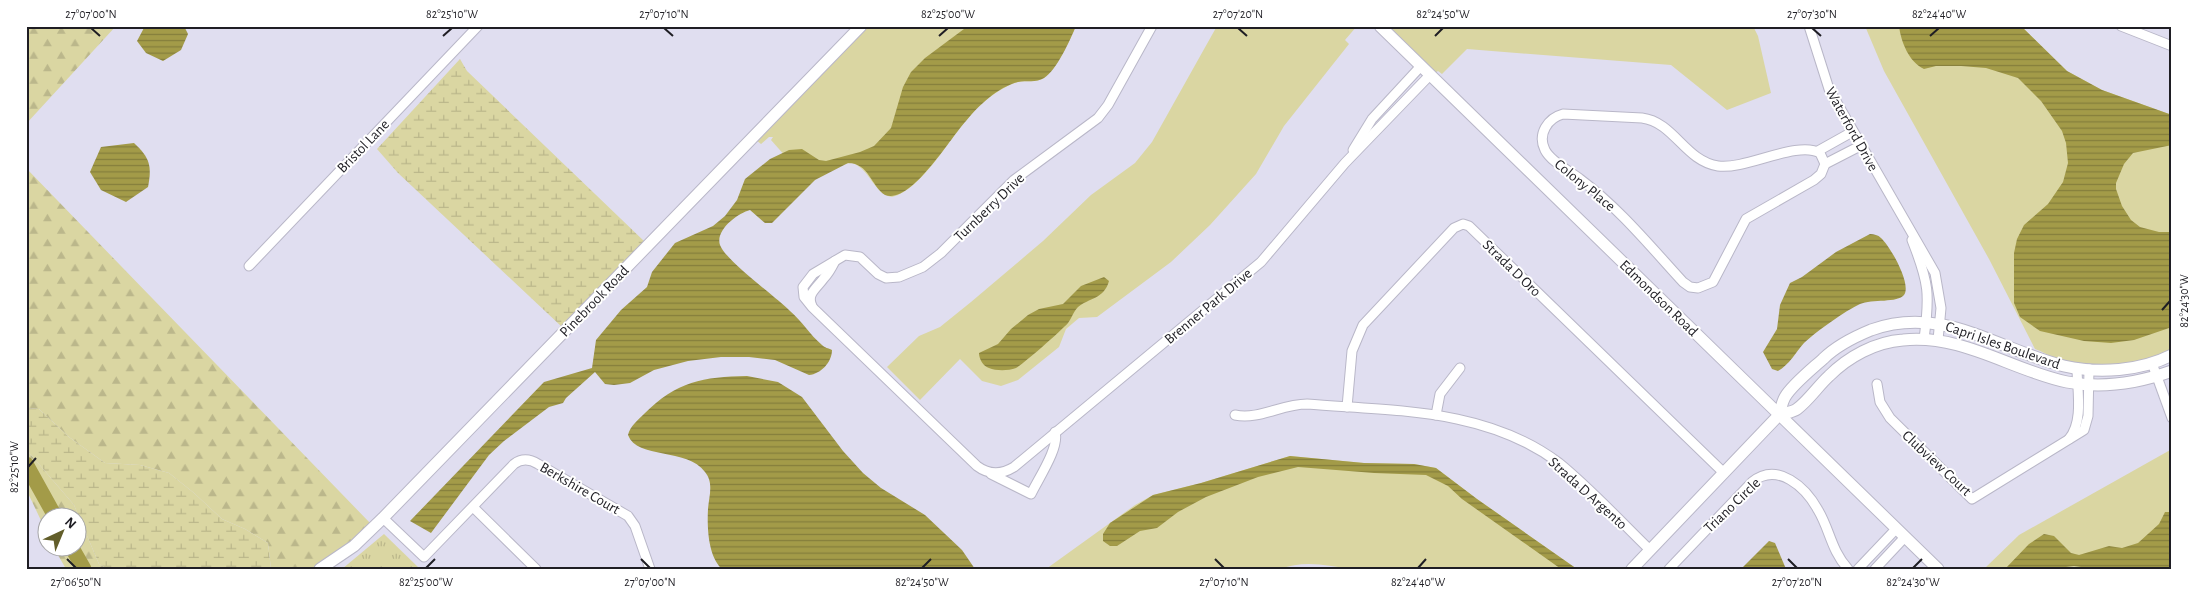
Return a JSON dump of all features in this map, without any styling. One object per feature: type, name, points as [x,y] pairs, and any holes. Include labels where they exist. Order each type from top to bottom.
[{"type":"street","name":"Bristol Lane","points":[[249,266],[478,26]]},
{"type":"street","name":"Pinebrook Road","points":[[320,569],[354,546],[383,518],[860,26]]},
{"type":"street","name":"Turnberry Drive","points":[[986,472],[977,466],[812,307],[804,297],[804,285],[813,274],[846,255],[856,255],[864,259],[882,277],[889,278],[914,271],[936,258],[1014,180],[1098,118],[1108,105],[1152,26]]},
{"type":"street","name":"Edmondson Road","points":[[1380,26],[1938,569]]},
{"type":"street","name":"Waterford Drive","points":[[1809,26],[1823,75],[1852,132],[1935,273],[1940,302],[1938,340]]},
{"type":"street","points":[[2121,26],[2172,46]]},
{"type":"street","name":"Brenner Park Drive","points":[[1344,162],[1372,119],[1421,66]]},
{"type":"street","name":"Brenner Park Drive","points":[[986,472],[999,473],[1009,470],[1261,262],[1344,162],[1430,75]]},
{"type":"street","name":"Colony Place","points":[[1852,132],[1818,151],[1789,152],[1734,165],[1719,166],[1707,163],[1691,154],[1656,122],[1642,118],[1560,115],[1548,124],[1543,137],[1544,148],[1549,155],[1605,198],[1683,282],[1694,288],[1704,287],[1716,279],[1746,219],[1814,180],[1821,174],[1825,164],[1860,146]]},
{"type":"street","points":[[1818,151],[1824,158],[1825,164]]},
{"type":"street","name":"Strada D Oro","points":[[1347,407],[1352,351],[1363,325],[1454,228],[1463,222],[1724,473]]},
{"type":"street","name":"Waterford Drive","points":[[1906,226],[1926,279],[1928,301],[1924,339]]},
{"type":"street","name":"Capri Isles Boulevard","points":[[1632,569],[1779,415],[1786,396],[1828,354],[1852,339],[1876,328],[1892,324],[1940,323],[2052,362],[2083,368],[2122,369],[2152,363],[2168,357]]},
{"type":"street","name":"Capri Isles Boulevard","points":[[1779,415],[1796,410],[1838,368],[1859,354],[1880,344],[1902,340],[1938,340],[1963,346],[2058,379],[2083,384],[2129,383],[2171,374]]},
{"type":"street","points":[[1828,354],[1838,368]]},
{"type":"street","points":[[2168,357],[2171,374]]},
{"type":"street","points":[[2152,363],[2172,418]]},
{"type":"street","points":[[1436,415],[1442,392],[1460,368]]},
{"type":"street","name":"Clubview Court","points":[[1877,384],[1880,402],[1890,418],[1972,499],[2069,439],[2075,430],[2077,422],[2083,384],[2083,368]]},
{"type":"street","name":"Strada D Argento","points":[[1235,415],[1250,416],[1299,404],[1436,415],[1491,427],[1527,443],[1548,456],[1575,477],[1650,550]]},
{"type":"street","points":[[986,472],[1031,494],[1055,447],[1057,438],[1055,432]]},
{"type":"street","name":"Berkshire Court","points":[[383,518],[424,558],[516,462],[522,460],[532,461],[628,516],[636,526],[650,569]]},
{"type":"street","name":"Triano Circle","points":[[1669,569],[1752,482],[1764,475],[1773,474],[1785,476],[1814,503],[1833,546],[1848,569]]},
{"type":"street","points":[[473,507],[536,569]]},
{"type":"street","points":[[1858,569],[1900,533]]},
{"type":"street","points":[[1875,569],[1900,533]]},
{"type":"green space","points":[[26,26],[116,26],[26,124]]},
{"type":"green space","points":[[867,26],[1076,26],[1062,54],[1049,74],[1038,80],[1021,81],[1012,84],[986,100],[975,110],[925,174],[903,192],[892,197],[881,192],[864,171],[853,163],[847,163],[830,170],[810,184],[771,140],[773,137],[769,137],[761,144],[756,140]]},
{"type":"green space","points":[[1217,26],[1357,26],[1345,40],[1349,44],[1284,126],[1256,174],[1210,225],[1171,262],[1097,317],[1079,318],[1066,329],[1059,347],[1018,380],[1001,386],[982,381],[960,359],[920,400],[887,367],[919,336],[940,327],[1043,241],[1091,195],[1135,163],[1152,142]]},
{"type":"green space","points":[[1387,26],[1753,26],[1758,36],[1771,93],[1727,110],[1671,65],[1467,49],[1442,74],[1438,71],[1435,73]]},
{"type":"green space","points":[[1865,26],[2021,26],[2067,71],[2102,90],[2172,115],[2172,350],[2158,356],[2130,363],[2100,365],[2070,362],[2035,349],[1989,259],[1884,71]]},
{"type":"green space","points":[[460,59],[467,71],[645,242],[562,327],[398,173],[377,149]]},
{"type":"green space","points":[[26,168],[371,524],[360,535],[313,569],[271,569],[268,543],[245,529],[222,519],[169,473],[140,465],[105,463],[69,437],[39,409],[26,408]]},
{"type":"green space","points":[[26,408],[39,409],[69,437],[105,463],[140,465],[169,473],[222,519],[245,529],[268,543],[271,569],[108,569],[99,564],[88,538],[88,508],[75,508],[26,449]]},
{"type":"green space","points":[[26,449],[75,508],[38,508],[38,514],[26,489]]},
{"type":"green space","points":[[2172,449],[2172,569],[1984,569],[2019,535]]},
{"type":"green space","points":[[1290,456],[1364,463],[1414,464],[1436,468],[1577,569],[1350,569],[1306,564],[1280,569],[1046,569],[1135,505],[1153,495],[1201,483]]},
{"type":"green space","points":[[384,534],[420,569],[342,569]]},
{"type":"green space","points":[[88,538],[99,564],[108,569],[66,569],[60,558],[88,558]]},
{"type":"shaded area","points":[[145,26],[184,26],[188,34],[181,50],[163,61],[146,53],[137,41]]},
{"type":"shaded area","points":[[968,26],[1076,26],[1063,54],[1049,74],[1038,80],[1021,81],[1011,84],[982,103],[929,168],[906,190],[895,195],[885,195],[861,167],[848,163],[815,180],[772,223],[765,223],[750,210],[734,218],[721,234],[719,239],[720,245],[731,260],[794,315],[822,345],[832,350],[828,363],[822,370],[809,375],[775,360],[749,357],[721,357],[688,361],[654,370],[630,383],[614,385],[605,384],[595,372],[566,398],[563,403],[549,407],[504,441],[489,455],[431,533],[410,521],[544,382],[592,368],[596,340],[621,310],[647,287],[652,272],[675,243],[713,226],[725,216],[737,200],[745,179],[770,159],[789,150],[802,149],[819,160],[826,161],[860,152],[874,146],[891,128],[903,87],[911,72],[925,58]]},
{"type":"shaded area","points":[[1899,26],[2021,26],[2067,71],[2102,90],[2172,115],[2172,145],[2133,153],[2124,164],[2116,183],[2116,189],[2122,206],[2131,220],[2140,227],[2159,232],[2172,232],[2172,327],[2134,340],[2111,343],[2084,341],[2040,331],[2020,317],[2014,303],[2014,253],[2017,239],[2024,225],[2048,204],[2063,182],[2068,163],[2066,143],[2062,131],[2041,101],[2018,78],[1986,68],[1936,66],[1924,69],[1919,66],[1907,51]]},
{"type":"shaded area","points":[[134,143],[147,158],[150,168],[149,180],[148,187],[126,202],[101,190],[90,172],[101,147]]},
{"type":"shaded area","points":[[1870,234],[1876,235],[1885,242],[1899,265],[1905,283],[1906,290],[1904,295],[1896,299],[1865,303],[1854,307],[1804,343],[1782,368],[1778,371],[1772,369],[1763,352],[1777,329],[1780,305],[1790,283],[1802,277],[1836,252]]},
{"type":"shaded area","points":[[1104,277],[1109,281],[1104,291],[1078,307],[1064,327],[1019,366],[1013,369],[999,370],[987,367],[982,362],[979,353],[998,344],[1011,329],[1028,315],[1039,309],[1063,304],[1081,286]]},
{"type":"shaded area","points":[[747,376],[778,382],[802,397],[843,451],[863,473],[881,488],[925,515],[962,550],[975,569],[721,568],[713,556],[709,540],[708,509],[710,485],[708,476],[697,464],[687,459],[641,448],[633,443],[628,435],[632,426],[644,414],[668,394],[679,388],[704,380]]},
{"type":"shaded area","points":[[1290,456],[1364,463],[1414,464],[1436,468],[1577,569],[1561,569],[1462,499],[1448,486],[1426,475],[1298,467],[1258,477],[1206,497],[1178,512],[1157,528],[1140,531],[1117,546],[1110,546],[1103,541],[1103,534],[1110,523],[1153,495],[1201,483]]},
{"type":"shaded area","points":[[2165,512],[2172,512],[2172,569],[2095,569],[2074,566],[2050,569],[2005,569],[2029,544],[2044,534],[2054,536],[2071,553],[2079,555],[2109,546],[2122,548],[2138,543],[2159,524]]},
{"type":"shaded area","points":[[1769,541],[1775,543],[1786,569],[1741,569]]},
{"type":"waterway","points":[[26,464],[50,508]]},
{"type":"waterway","points":[[78,558],[84,569]]}]
